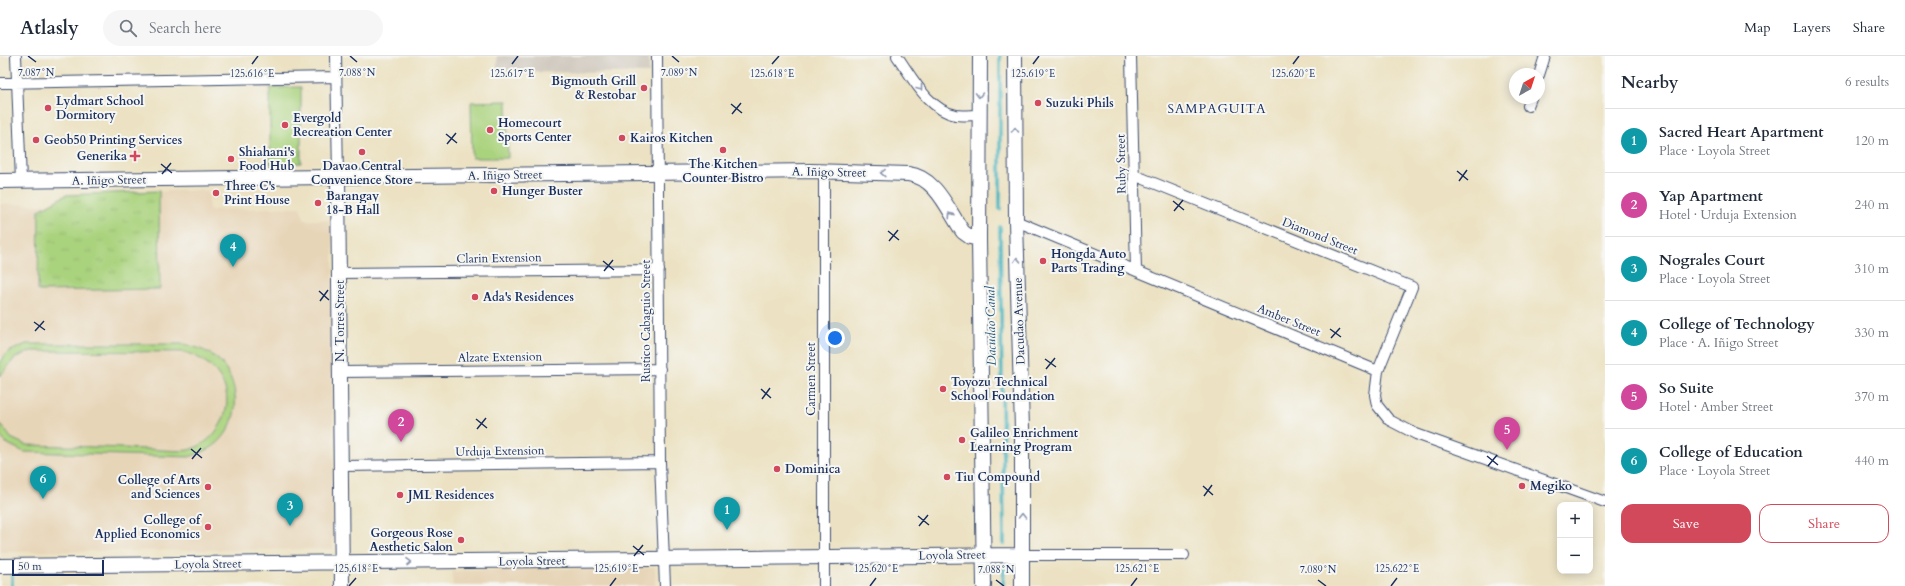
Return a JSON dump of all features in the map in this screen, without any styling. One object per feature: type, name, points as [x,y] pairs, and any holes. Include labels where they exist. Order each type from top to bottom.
[{"type":"main road","points":[[980,56],[978,115],[984,586]]},
{"type":"main road","name":"Dacudao Avenue","points":[[1015,56],[1016,221],[1022,429],[1022,586]]},
{"type":"main road","name":"A. Iñigo Street","points":[[0,181],[824,171],[908,174],[921,177],[931,184],[963,232],[970,237],[979,239]]},
{"type":"main road","name":"N. Torres Street","points":[[338,178],[342,586]]},
{"type":"main road","name":"Loyola Street","points":[[0,566],[1022,555]]},
{"type":"street","points":[[16,56],[21,181]]},
{"type":"street","name":"N. Torres Street","points":[[336,56],[338,178]]},
{"type":"street","name":"Rustico Cabaguio Street","points":[[657,56],[660,462],[665,586]]},
{"type":"street","points":[[897,56],[921,89],[936,105],[956,115],[978,115]]},
{"type":"street","name":"Ruby Street","points":[[1131,56],[1136,271]]},
{"type":"street","points":[[1541,68],[1545,56]]},
{"type":"street","points":[[0,83],[336,77]]},
{"type":"street","name":"Carmen Street","points":[[824,171],[824,586]]},
{"type":"street","name":"Diamond Street","points":[[1134,175],[1412,287],[1378,371]]},
{"type":"street","name":"Amber Street","points":[[1016,221],[1378,371]]},
{"type":"street","name":"Clarin Extension","points":[[340,273],[659,270]]},
{"type":"street","name":"Alzate Extension","points":[[340,372],[660,369]]},
{"type":"street","points":[[1378,371],[1375,395],[1377,405],[1389,420],[1401,427],[1605,502]]},
{"type":"street","name":"Urduja Extension","points":[[341,466],[660,462]]},
{"type":"street","name":"Loyola Street","points":[[1022,555],[1184,554]]},
{"type":"shaded area","points":[[497,56],[649,56],[649,73],[497,72]]},
{"type":"shaded area","points":[[208,190],[209,210],[300,207],[305,220],[333,220],[333,549],[0,552],[0,204],[46,205],[66,194]]},
{"type":"shaded area","points":[[655,567],[655,586],[453,586],[452,571]]},
{"type":"green space","name":"Evergold Recreation Center","points":[[301,87],[301,163],[270,164],[270,88]]},
{"type":"green space","name":"Homecourt Sports Center","points":[[507,101],[508,158],[472,158],[471,102]]},
{"type":"green space","points":[[159,191],[160,289],[38,291],[39,210],[66,195]]},
{"type":"green space","points":[[26,344],[183,344],[210,353],[223,365],[230,376],[234,387],[234,412],[231,423],[226,434],[217,443],[207,450],[189,457],[24,452],[6,443],[0,436],[0,423],[11,438],[26,445],[173,451],[188,450],[197,447],[212,436],[223,420],[227,401],[224,384],[211,366],[184,352],[31,351],[15,358],[0,376],[0,361],[8,352]]},
{"type":"waterway","name":"Dacudao Canal","points":[[1000,56],[1000,209]]},
{"type":"waterway","name":"Dacudao Canal","points":[[1000,227],[1004,544]]},
{"type":"waterway","name":"Dacudao Canal","points":[[1003,586],[1004,567]]},
{"type":"waterway","points":[[12,575],[12,586]]},
{"type":"place","name":"Bigmouth Grill & Restobar","points":[[644,88]]},
{"type":"place","name":"Suzuki Phils","points":[[1038,103]]},
{"type":"place","name":"Lydmart School Dormitory","points":[[48,108]]},
{"type":"place","name":"Evergold Recreation Center","points":[[285,125]]},
{"type":"place","name":"Homecourt Sports Center","points":[[490,130]]},
{"type":"place","name":"Kairos Kitchen","points":[[622,138]]},
{"type":"place","name":"Geob50 Printing Services","points":[[36,140]]},
{"type":"place","name":"The Kitchen Counter Bistro","points":[[723,150]]},
{"type":"place","name":"Davao Central Convenience Store","points":[[362,152]]},
{"type":"place","name":"Generika","points":[[135,156]]},
{"type":"place","name":"Shiahani's Food Hub","points":[[231,159]]},
{"type":"place","name":"Hunger Buster","points":[[494,191]]},
{"type":"place","name":"Three C's Print House","points":[[216,193]]},
{"type":"place","name":"Barangay 18-B Hall","points":[[318,203]]},
{"type":"place","name":"Hongda Auto Parts Trading","points":[[1043,261]]},
{"type":"place","name":"College of Technology","points":[[233,267]]},
{"type":"place","name":"Ada's Residences","points":[[475,297]]},
{"type":"place","name":"Toyozu Technical School Foundation","points":[[943,389]]},
{"type":"place","name":"Galileo Enrichment Learning Program","points":[[962,440]]},
{"type":"place","name":"Yap Apartment","points":[[401,442]]},
{"type":"place","name":"So Suite","points":[[1507,450]]},
{"type":"place","name":"Dominica","points":[[777,469]]},
{"type":"place","name":"Tiu Compound","points":[[947,477]]},
{"type":"place","name":"Megiko","points":[[1522,486]]},
{"type":"place","name":"College of Arts and Sciences","points":[[208,487]]},
{"type":"place","name":"JML Residences","points":[[400,495]]},
{"type":"place","name":"College of Education","points":[[43,499]]},
{"type":"place","name":"Nograles Court","points":[[290,526]]},
{"type":"place","name":"College of Applied Economics","points":[[208,527]]},
{"type":"place","name":"Sacred Heart Apartment","points":[[727,530]]},
{"type":"place","name":"Gorgeous Rose Aesthetic Salon","points":[[461,540]]},
{"type":"district","name":"SAMPAGUITA","points":[[1217,109]]}]
